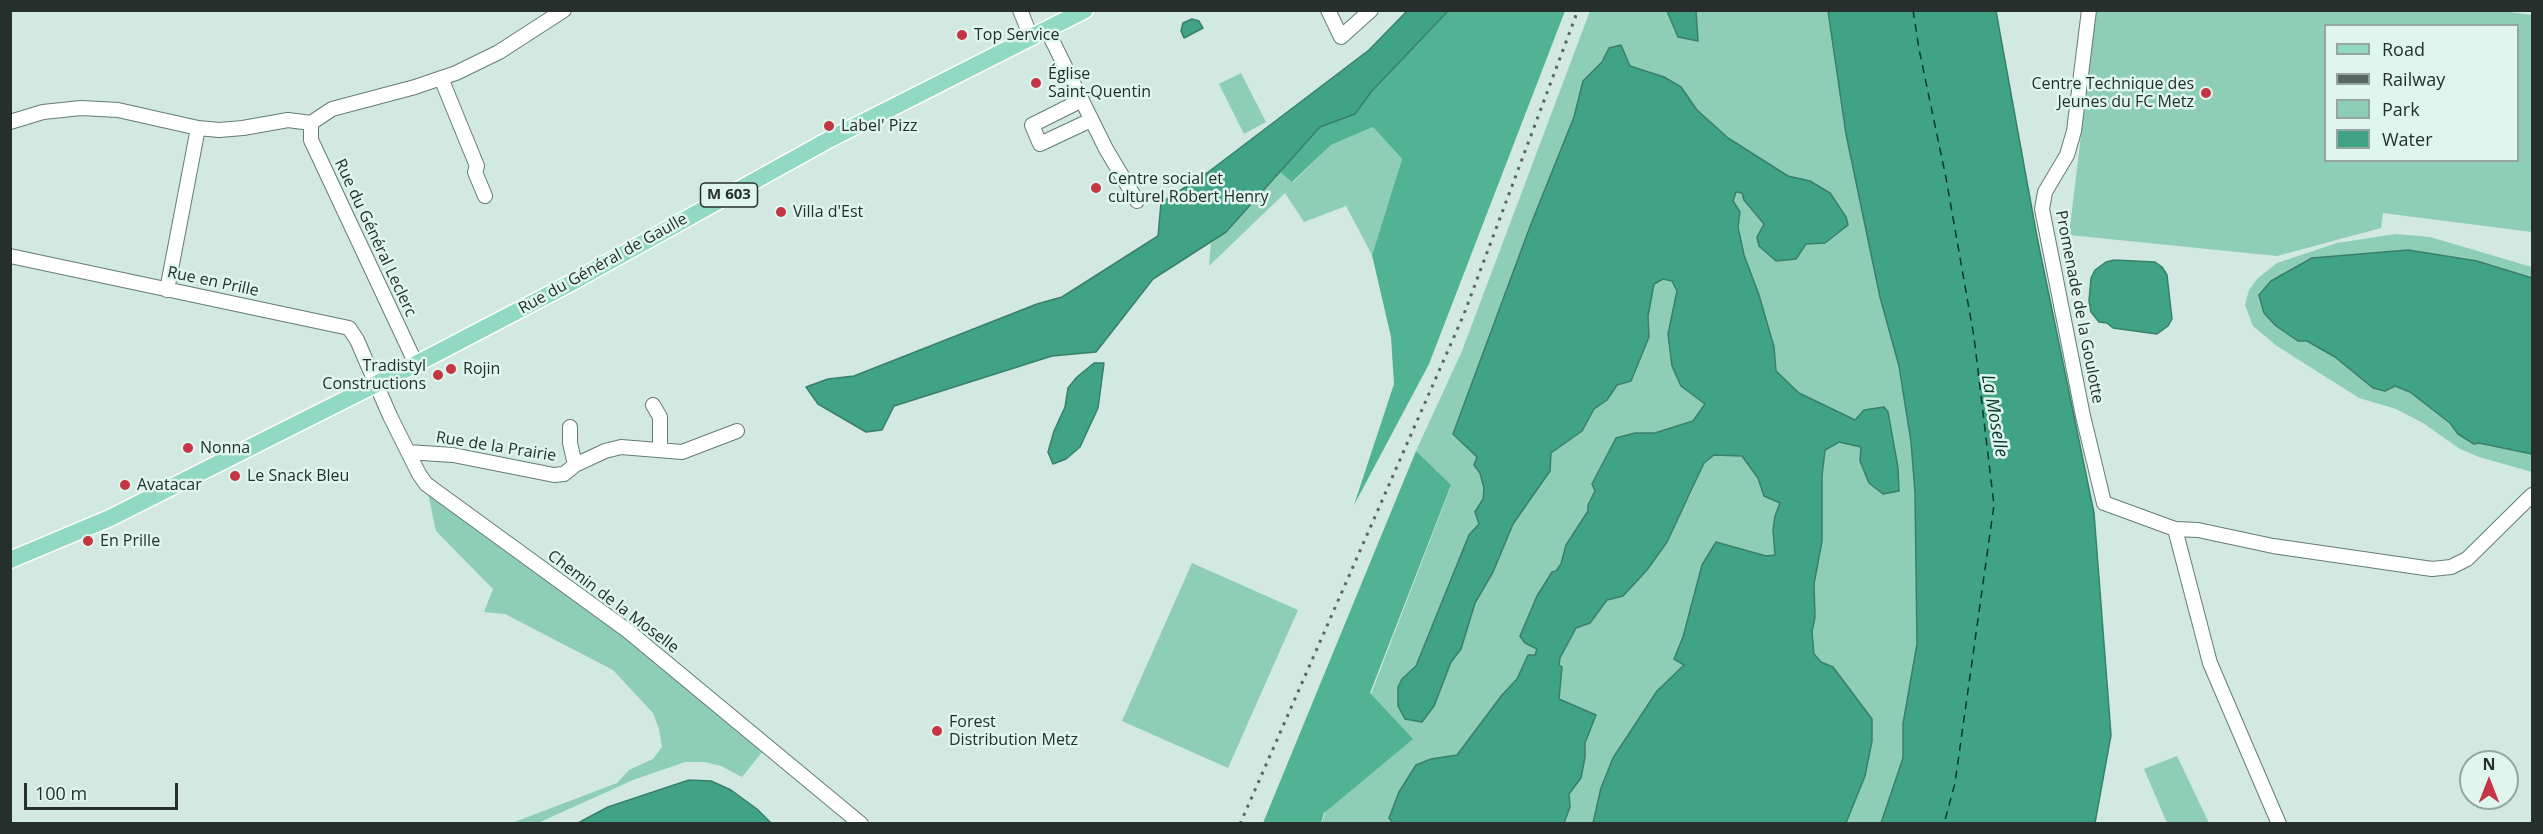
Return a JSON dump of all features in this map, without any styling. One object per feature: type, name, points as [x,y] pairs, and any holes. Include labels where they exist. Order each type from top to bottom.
[{"type":"main road","name":"Rue du Général de Gaulle","points":[[376,384],[598,268],[830,139],[1085,10]]},
{"type":"main road","name":"M 603","points":[[10,560],[110,518],[376,384]]},
{"type":"street","points":[[10,122],[43,112],[98,108],[118,110],[198,128],[243,128],[288,120],[310,123],[332,109],[441,78],[499,52],[564,10]]},
{"type":"street","points":[[1020,10],[1031,37]]},
{"type":"street","points":[[1328,10],[1341,37],[1371,10]]},
{"type":"street","name":"Promenade de la Goulotte","points":[[2089,10],[2074,131],[2067,155],[2045,192],[2043,209],[2083,416],[2104,503],[2175,529]]},
{"type":"street","points":[[1046,28],[1091,120],[1137,201]]},
{"type":"street","points":[[441,78],[477,165],[475,172],[485,196]]},
{"type":"street","points":[[1082,100],[1032,125],[1040,144],[1091,120]]},
{"type":"street","name":"Rue du Général Leclerc","points":[[310,123],[311,140],[416,364]]},
{"type":"street","points":[[167,290],[198,128]]},
{"type":"street","name":"Rue en Prille","points":[[10,256],[343,326],[353,333],[376,384]]},
{"type":"street","name":"Chemin de la Moselle","points":[[376,384],[419,474],[434,491],[628,631],[861,824]]},
{"type":"street","points":[[653,405],[660,417],[660,450]]},
{"type":"street","name":"Rue de la Prairie","points":[[570,427],[570,443],[575,465]]},
{"type":"street","name":"Rue de la Prairie","points":[[408,452],[453,455],[554,475],[564,474],[575,465],[621,447],[682,452],[736,431]]},
{"type":"street","points":[[2278,824],[2210,663],[2175,529],[2198,530],[2273,546],[2432,569],[2451,567],[2468,559],[2532,495]]},
{"type":"green space","name":"Centre Technique des Jeunes du FC Metz","points":[[2494,10],[2532,15],[2532,232],[2383,213],[2381,228],[2277,256],[2069,235],[2096,11]]},
{"type":"green space","points":[[1590,11],[1667,11],[1678,37],[1698,40],[1696,11],[1828,11],[1846,134],[1880,297],[1899,366],[1911,442],[1915,492],[1917,644],[1903,724],[1903,758],[1881,823],[1846,823],[1865,776],[1849,691],[1833,667],[1821,662],[1814,654],[1812,632],[1815,617],[1814,584],[1822,541],[1822,476],[1825,450],[1839,442],[1861,447],[1883,494],[1855,420],[1799,393],[1776,371],[1774,347],[1759,295],[1744,256],[1738,227],[1740,212],[1733,201],[1736,192],[1742,193],[1744,200],[1764,224],[1757,237],[1810,181],[1788,176],[1728,138],[1697,110],[1681,87],[1664,77],[1630,66],[1609,48],[1602,62],[1583,81],[1574,117],[1531,224],[1453,434],[1477,457],[1474,465],[1480,473],[1484,488],[1483,499],[1475,512],[1479,524],[1469,535],[1416,666],[1402,679],[1398,687],[1398,706],[1434,706],[1451,662],[1461,649],[1475,603],[1493,572],[1513,524],[1550,471],[1551,453],[1582,431],[1594,408],[1607,400],[1649,337],[1648,316],[1654,284],[1663,279],[1673,281],[1677,291],[1668,334],[1697,396],[1705,403],[1694,421],[1655,433],[1635,433],[1595,491],[1588,505],[1588,511],[1566,545],[1561,564],[1537,596],[1520,636],[1525,643],[1537,649],[1535,655],[1528,655],[1517,679],[1502,695],[1457,755],[1431,759],[1416,765],[1399,792],[1389,818],[1393,823],[1321,824],[1451,486],[1416,451],[1462,351]]},
{"type":"green space","points":[[1241,73],[1266,122],[1244,134],[1219,84]]},
{"type":"green space","points":[[1373,127],[1402,159],[1372,255],[1346,206],[1304,222],[1285,193],[1209,266],[1211,242],[1226,232],[1280,172],[1293,182],[1331,145]]},
{"type":"green space","points":[[2396,234],[2430,237],[2532,267],[2532,278],[2494,265],[2448,257],[2312,258],[2271,281],[2276,326],[2298,340],[2306,341],[2335,357],[2373,388],[2395,386],[2410,392],[2450,423],[2458,434],[2479,443],[2532,454],[2532,472],[2479,457],[2460,449],[2423,423],[2396,409],[2359,398],[2277,346],[2253,326],[2245,305],[2249,290],[2257,279],[2277,263],[2337,243]]},
{"type":"green space","points":[[1714,455],[1742,456],[1758,478],[1764,495],[1781,503],[1775,516],[1773,530],[1775,555],[1766,556],[1716,542],[1696,590],[1683,637],[1674,659],[1684,665],[1657,691],[1613,758],[1601,788],[1593,823],[1564,823],[1570,807],[1569,794],[1581,778],[1585,743],[1596,715],[1559,699],[1562,667],[1559,665],[1560,657],[1576,628],[1590,623],[1607,600],[1614,596],[1690,496],[1704,463]]},
{"type":"green space","points":[[426,484],[628,631],[767,746],[742,777],[721,766],[705,762],[685,762],[633,780],[538,823],[512,823],[617,783],[629,770],[653,759],[662,747],[659,729],[653,713],[613,670],[505,614],[484,612],[493,589],[436,531]]},
{"type":"green space","points":[[1192,563],[1298,610],[1228,768],[1122,721]]},
{"type":"green space","points":[[2177,756],[2209,823],[2167,823],[2144,769]]},
{"type":"shaded area","points":[[1448,11],[1565,11],[1429,364],[1354,505],[1394,384],[1391,337],[1372,255],[1402,159],[1373,127],[1331,145],[1292,182],[1280,172],[1320,127],[1355,114],[1371,92]]},
{"type":"shaded area","points":[[1416,451],[1451,485],[1370,693],[1413,739],[1324,813],[1321,823],[1263,823]]},
{"type":"water","points":[[1408,10],[1448,11],[1371,92],[1355,114],[1320,127],[1226,232],[1153,279],[1096,352],[1052,356],[894,406],[882,430],[866,432],[818,404],[806,387],[828,379],[854,376],[1037,304],[1062,297],[1158,236],[1161,203],[1207,173],[1369,50]]},
{"type":"water","points":[[1667,11],[1696,11],[1698,41],[1678,37]]},
{"type":"water","name":"La Moselle","points":[[1828,11],[1996,11],[2037,237],[2094,513],[2111,735],[2095,823],[1881,823],[1903,758],[1903,724],[1917,644],[1915,492],[1911,442],[1899,366],[1880,297],[1846,134]]},
{"type":"water","points":[[1192,19],[1199,21],[1203,28],[1184,38],[1181,31],[1183,23]]},
{"type":"water","points":[[1621,45],[1630,66],[1664,77],[1681,87],[1697,110],[1728,138],[1788,176],[1810,181],[1830,193],[1846,217],[1848,225],[1825,243],[1806,244],[1796,259],[1776,261],[1759,246],[1757,237],[1764,224],[1744,200],[1742,193],[1736,192],[1733,201],[1740,212],[1738,227],[1744,255],[1759,295],[1774,347],[1776,371],[1799,393],[1855,420],[1864,410],[1884,407],[1888,412],[1898,468],[1899,491],[1883,494],[1869,483],[1860,461],[1861,447],[1839,442],[1825,450],[1822,476],[1822,541],[1814,584],[1815,617],[1812,632],[1814,654],[1821,662],[1833,667],[1872,719],[1872,741],[1865,776],[1846,823],[1593,823],[1601,788],[1613,758],[1657,691],[1684,665],[1674,659],[1683,637],[1702,565],[1716,542],[1766,556],[1775,555],[1773,530],[1780,503],[1764,496],[1758,478],[1742,456],[1714,455],[1704,463],[1667,542],[1647,570],[1623,596],[1607,600],[1590,623],[1576,628],[1560,658],[1559,665],[1562,667],[1559,699],[1596,715],[1585,743],[1581,778],[1569,794],[1570,807],[1564,823],[1393,823],[1389,818],[1399,792],[1416,765],[1431,759],[1457,755],[1502,695],[1517,679],[1528,655],[1535,655],[1537,649],[1525,643],[1520,636],[1537,596],[1552,572],[1556,571],[1561,564],[1566,545],[1588,511],[1588,505],[1595,491],[1592,484],[1616,438],[1635,433],[1655,433],[1693,421],[1705,404],[1681,386],[1672,366],[1668,334],[1677,291],[1672,281],[1663,279],[1654,284],[1648,316],[1649,337],[1631,381],[1617,385],[1607,400],[1594,409],[1582,431],[1551,453],[1550,471],[1513,524],[1493,572],[1475,603],[1461,649],[1451,662],[1434,706],[1422,722],[1405,719],[1398,706],[1398,687],[1402,679],[1416,666],[1469,535],[1479,524],[1475,512],[1483,499],[1484,488],[1480,473],[1474,465],[1477,457],[1453,434],[1531,224],[1574,117],[1583,81],[1602,62],[1609,48]]},
{"type":"water","points":[[2408,250],[2477,261],[2532,278],[2532,454],[2479,443],[2474,444],[2458,434],[2450,423],[2410,392],[2395,386],[2385,391],[2373,388],[2335,357],[2307,341],[2298,341],[2276,326],[2264,313],[2259,295],[2271,281],[2312,258]]},
{"type":"water","points":[[2114,260],[2155,262],[2167,275],[2172,319],[2168,326],[2157,334],[2113,328],[2107,323],[2099,322],[2091,312],[2089,301],[2091,278],[2095,270],[2106,262]]},
{"type":"water","points":[[1094,363],[1104,363],[1098,408],[1080,447],[1066,459],[1053,464],[1048,452],[1054,431],[1065,407],[1068,388]]},
{"type":"water","points":[[689,780],[711,781],[731,790],[757,809],[771,823],[578,823],[608,807]]},
{"type":"ferry route","points":[[1913,10],[1974,337],[1994,505],[1955,783],[1944,824]]},
{"type":"railway","points":[[1240,824],[1464,314],[1578,10]]},
{"type":"place","name":"Top Service","points":[[962,35]]},
{"type":"place","name":"Église Saint-Quentin","points":[[1036,83]]},
{"type":"place","name":"Centre Technique des Jeunes du FC Metz","points":[[2206,93]]},
{"type":"place","name":"Label' Pizz","points":[[829,126]]},
{"type":"place","name":"Centre social et culturel Robert Henry","points":[[1096,188]]},
{"type":"place","name":"Villa d'Est","points":[[781,212]]},
{"type":"place","name":"Rojin","points":[[451,369]]},
{"type":"place","name":"Tradistyl Constructions","points":[[438,375]]},
{"type":"place","name":"Nonna","points":[[188,448]]},
{"type":"place","name":"Le Snack Bleu","points":[[235,476]]},
{"type":"place","name":"Avatacar","points":[[125,485]]},
{"type":"place","name":"En Prille","points":[[88,541]]},
{"type":"place","name":"Forest Distribution Metz","points":[[937,731]]}]
